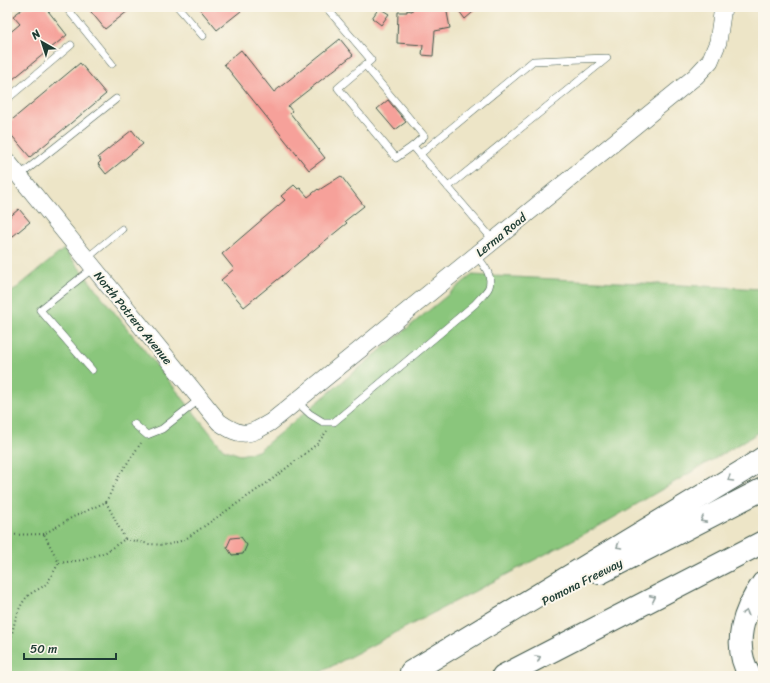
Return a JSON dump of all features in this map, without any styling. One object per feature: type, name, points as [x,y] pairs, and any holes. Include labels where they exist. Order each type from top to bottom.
[{"type":"highway","points":[[406,674],[763,458]]},
{"type":"highway","name":"Pomona Freeway","points":[[406,674],[763,489]]},
{"type":"highway","points":[[503,676],[763,542]]},
{"type":"highway","points":[[750,676],[740,647],[743,625],[748,606],[763,582]]},
{"type":"street","name":"Lerma Road","points":[[242,434],[255,432],[271,422],[696,76],[710,61],[718,42],[724,7]]},
{"type":"street","name":"North Potrero Avenue","points":[[11,169],[32,192],[219,422],[232,431],[242,434]]},
{"type":"lane","points":[[66,7],[112,64]]},
{"type":"lane","points":[[178,7],[203,36]]},
{"type":"lane","points":[[326,7],[371,60],[365,65],[338,88],[396,158],[424,136],[365,65]]},
{"type":"lane","points":[[7,99],[71,45]]},
{"type":"lane","points":[[420,154],[533,61],[607,58],[448,187]]},
{"type":"lane","points":[[11,169],[116,99]]},
{"type":"lane","points":[[413,146],[494,241]]},
{"type":"lane","points":[[92,370],[40,310],[122,229]]},
{"type":"lane","points":[[296,401],[310,414],[323,422],[334,422],[475,304],[489,287],[490,276],[476,255]]},
{"type":"lane","points":[[134,424],[147,435],[162,429],[200,399]]},
{"type":"path","points":[[8,676],[13,630],[19,610],[27,596],[46,583],[60,563],[83,560],[106,552],[125,539],[149,544],[167,545],[184,540],[270,482],[317,444],[334,422]]},
{"type":"path","points":[[7,535],[44,534],[73,517],[106,502],[120,474],[147,435]]},
{"type":"path","points":[[106,502],[125,539]]},
{"type":"path","points":[[44,534],[60,563]]},
{"type":"green space","points":[[64,249],[223,449],[240,455],[258,451],[472,275],[763,289],[763,430],[603,524],[313,676],[7,676],[7,296]]},
{"type":"building","points":[[25,7],[45,7],[67,35],[7,84],[7,35],[20,24],[13,16]]},
{"type":"building","points":[[87,7],[133,7],[105,29]]},
{"type":"building","points":[[198,7],[246,7],[217,30]]},
{"type":"building","points":[[412,7],[446,7],[450,28],[435,31],[433,56],[422,55],[423,45],[397,43],[398,12],[407,12],[407,10],[412,11]]},
{"type":"building","points":[[456,7],[479,7],[465,19]]},
{"type":"building","points":[[379,8],[389,14],[381,25],[372,18]]},
{"type":"building","points":[[340,39],[353,55],[288,106],[292,111],[290,113],[325,158],[309,170],[224,64],[241,50],[274,92]]},
{"type":"building","points":[[80,63],[106,94],[30,157],[7,130],[7,124]]},
{"type":"building","points":[[388,100],[406,122],[395,130],[377,109]]},
{"type":"building","points":[[132,130],[143,144],[106,174],[98,164],[101,161],[98,157]]},
{"type":"building","points":[[341,176],[364,206],[345,221],[347,223],[244,307],[221,280],[234,269],[222,254],[285,200],[281,196],[294,185],[298,189],[300,188],[308,197],[318,189],[319,190]]},
{"type":"building","points":[[19,209],[30,222],[7,241],[7,219]]},
{"type":"building","points":[[241,537],[247,545],[243,554],[232,555],[227,547],[231,538]]}]
